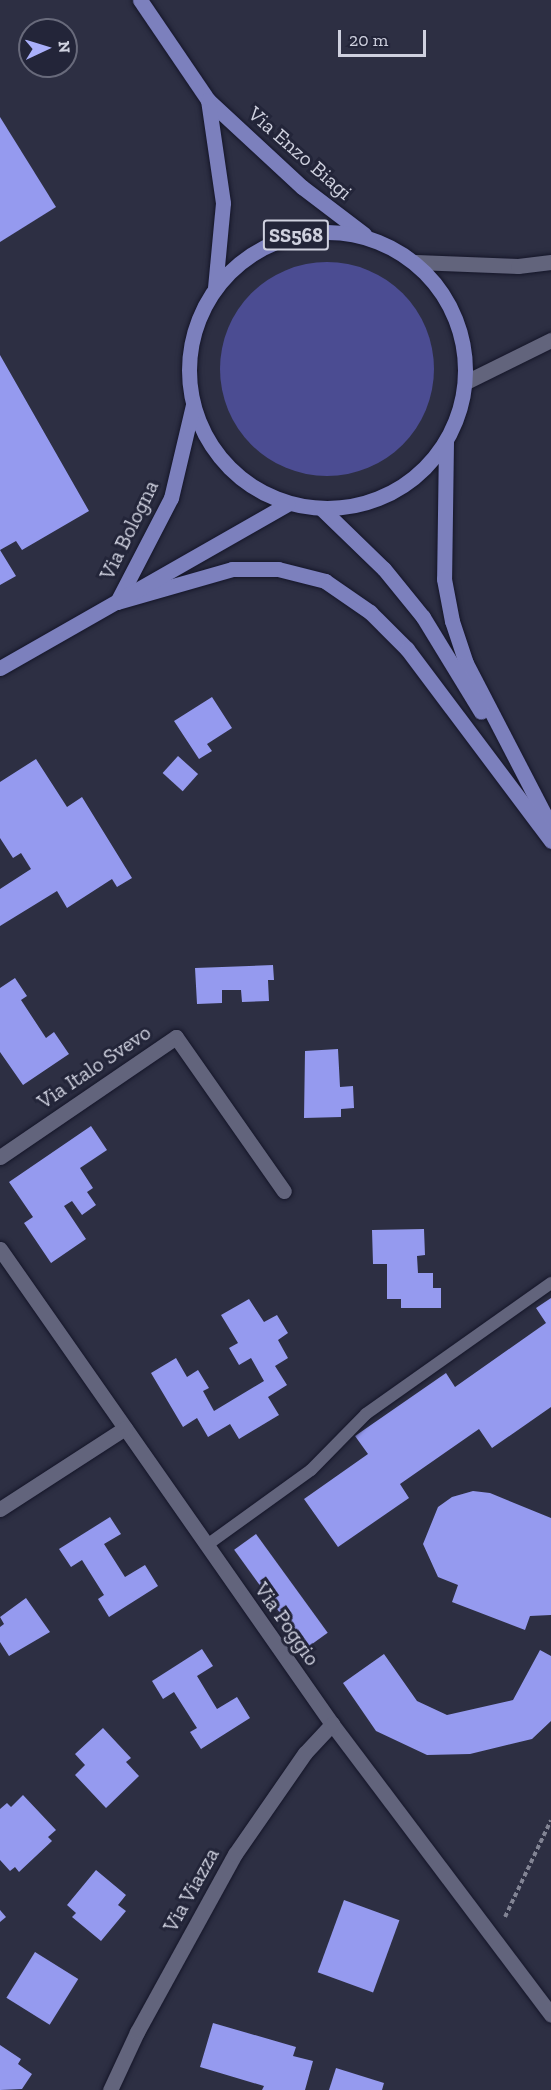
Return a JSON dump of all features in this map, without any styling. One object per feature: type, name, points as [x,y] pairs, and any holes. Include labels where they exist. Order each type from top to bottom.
[{"type":"main road","name":"Via Enzo Biagi","points":[[140,0],[208,100],[302,187],[366,236]]},
{"type":"main road","name":"Via Enzo Biagi","points":[[208,100],[223,203],[215,287]]},
{"type":"main road","name":"Via Bologna","points":[[320,231],[366,236],[416,262],[450,306],[463,337],[466,382],[460,413],[446,442],[423,471],[394,492],[359,506],[322,509],[288,504],[256,489],[228,467],[206,438],[193,405],[189,374],[191,343],[200,314],[215,287],[257,249],[283,238],[320,231]]},
{"type":"main road","name":"Via Bologna","points":[[117,602],[171,498],[193,405]]},
{"type":"main road","points":[[446,442],[444,579],[452,621],[466,663],[551,827]]},
{"type":"main road","name":"Via Bologna","points":[[0,668],[288,504]]},
{"type":"main road","points":[[322,509],[384,569],[423,617],[541,809]]},
{"type":"main road","points":[[117,602],[232,569],[278,569],[326,581],[370,612],[407,649],[551,841]]},
{"type":"street","name":"Via Bologna","points":[[416,262],[518,266],[551,262]]},
{"type":"street","points":[[466,382],[551,340]]},
{"type":"street","name":"Via Italo Svevo","points":[[0,1157],[176,1037],[284,1191]]},
{"type":"street","name":"Via Poggio","points":[[0,1249],[332,1724],[551,2015]]},
{"type":"street","points":[[0,1509],[125,1428]]},
{"type":"street","name":"Via Viazza","points":[[110,2090],[136,2032],[235,1854],[305,1753],[332,1724]]},
{"type":"lane","points":[[207,1545],[311,1470],[366,1414],[551,1283]]},
{"type":"path","points":[[494,1940],[551,1820]]},
{"type":"shaded area","points":[[327,262],[348,264],[368,270],[403,293],[426,328],[432,348],[434,369],[432,390],[426,410],[403,445],[368,468],[348,474],[327,476],[306,474],[286,468],[251,445],[228,410],[222,390],[220,369],[222,348],[228,328],[251,293],[286,270],[306,264]]},
{"type":"building","points":[[0,117],[56,207],[0,242]]},
{"type":"building","points":[[0,355],[89,511],[22,550],[16,541],[0,550]]},
{"type":"building","points":[[0,550],[16,576],[0,585]]},
{"type":"building","points":[[212,697],[232,728],[207,744],[212,751],[199,759],[174,721]]},
{"type":"building","points":[[178,756],[198,774],[183,791],[163,773]]},
{"type":"building","points":[[36,759],[67,807],[82,797],[132,878],[117,887],[112,879],[67,908],[57,891],[0,926],[0,889],[31,869],[21,853],[13,858],[0,838],[0,782]]},
{"type":"building","points":[[273,965],[274,980],[268,980],[269,1001],[242,1002],[241,990],[222,990],[222,1003],[197,1004],[195,968]]},
{"type":"building","points":[[15,978],[27,996],[21,1000],[46,1038],[54,1032],[69,1054],[23,1085],[0,1052],[0,988]]},
{"type":"building","points":[[338,1049],[340,1087],[353,1086],[354,1108],[341,1109],[341,1117],[304,1118],[305,1051]]},
{"type":"building","points":[[91,1126],[107,1150],[80,1168],[93,1188],[87,1192],[96,1205],[82,1215],[72,1201],[64,1206],[86,1239],[51,1263],[24,1223],[33,1217],[9,1182]]},
{"type":"building","points":[[424,1229],[425,1255],[417,1256],[418,1273],[433,1273],[433,1288],[441,1288],[441,1308],[401,1308],[401,1299],[387,1299],[387,1264],[373,1264],[372,1230]]},
{"type":"building","points":[[551,1298],[551,1407],[492,1448],[479,1429],[400,1484],[409,1498],[338,1547],[304,1499],[368,1454],[355,1436],[446,1373],[455,1387],[546,1323],[536,1308]]},
{"type":"building","points":[[249,1299],[264,1322],[277,1315],[288,1333],[278,1340],[288,1358],[275,1366],[287,1385],[268,1397],[279,1415],[239,1439],[230,1424],[208,1437],[197,1418],[183,1427],[151,1373],[176,1358],[187,1377],[198,1370],[209,1388],[203,1391],[214,1411],[264,1381],[251,1358],[239,1365],[229,1348],[238,1343],[221,1315]]},
{"type":"building","points":[[473,1491],[490,1493],[551,1518],[551,1615],[530,1616],[525,1630],[452,1602],[458,1585],[438,1577],[423,1544],[438,1507],[452,1497]]},
{"type":"building","points":[[110,1517],[121,1534],[104,1544],[125,1577],[145,1565],[158,1586],[109,1617],[98,1599],[104,1595],[82,1560],[71,1567],[59,1549]]},
{"type":"building","points":[[256,1534],[328,1633],[306,1649],[234,1550]]},
{"type":"building","points":[[26,1598],[50,1632],[9,1656],[0,1642],[0,1627],[4,1624],[0,1617]]},
{"type":"building","points":[[202,1649],[213,1666],[197,1676],[217,1709],[237,1697],[250,1718],[201,1749],[190,1732],[197,1728],[174,1692],[163,1699],[152,1681]]},
{"type":"building","points":[[540,1650],[551,1656],[551,1721],[532,1739],[470,1754],[427,1755],[376,1731],[343,1683],[384,1654],[417,1701],[447,1715],[513,1700]]},
{"type":"building","points":[[103,1728],[131,1758],[126,1762],[139,1776],[106,1808],[75,1775],[85,1765],[75,1754]]},
{"type":"building","points":[[23,1795],[56,1830],[48,1837],[52,1841],[19,1872],[15,1867],[10,1871],[0,1860],[0,1809],[7,1803],[11,1807]]},
{"type":"building","points":[[96,1870],[126,1895],[118,1905],[126,1911],[101,1941],[72,1917],[76,1913],[67,1905]]},
{"type":"building","points":[[344,1900],[399,1920],[373,1993],[318,1972]]},
{"type":"building","points":[[0,1910],[6,1917],[0,1922]]},
{"type":"building","points":[[35,1952],[78,1979],[50,2025],[6,1998]]},
{"type":"building","points":[[213,2023],[296,2047],[293,2056],[313,2061],[305,2090],[262,2090],[264,2086],[200,2067]]},
{"type":"building","points":[[0,2045],[21,2059],[18,2064],[32,2074],[22,2089],[0,2090]]},
{"type":"building","points":[[336,2068],[384,2083],[382,2090],[329,2090]]}]
